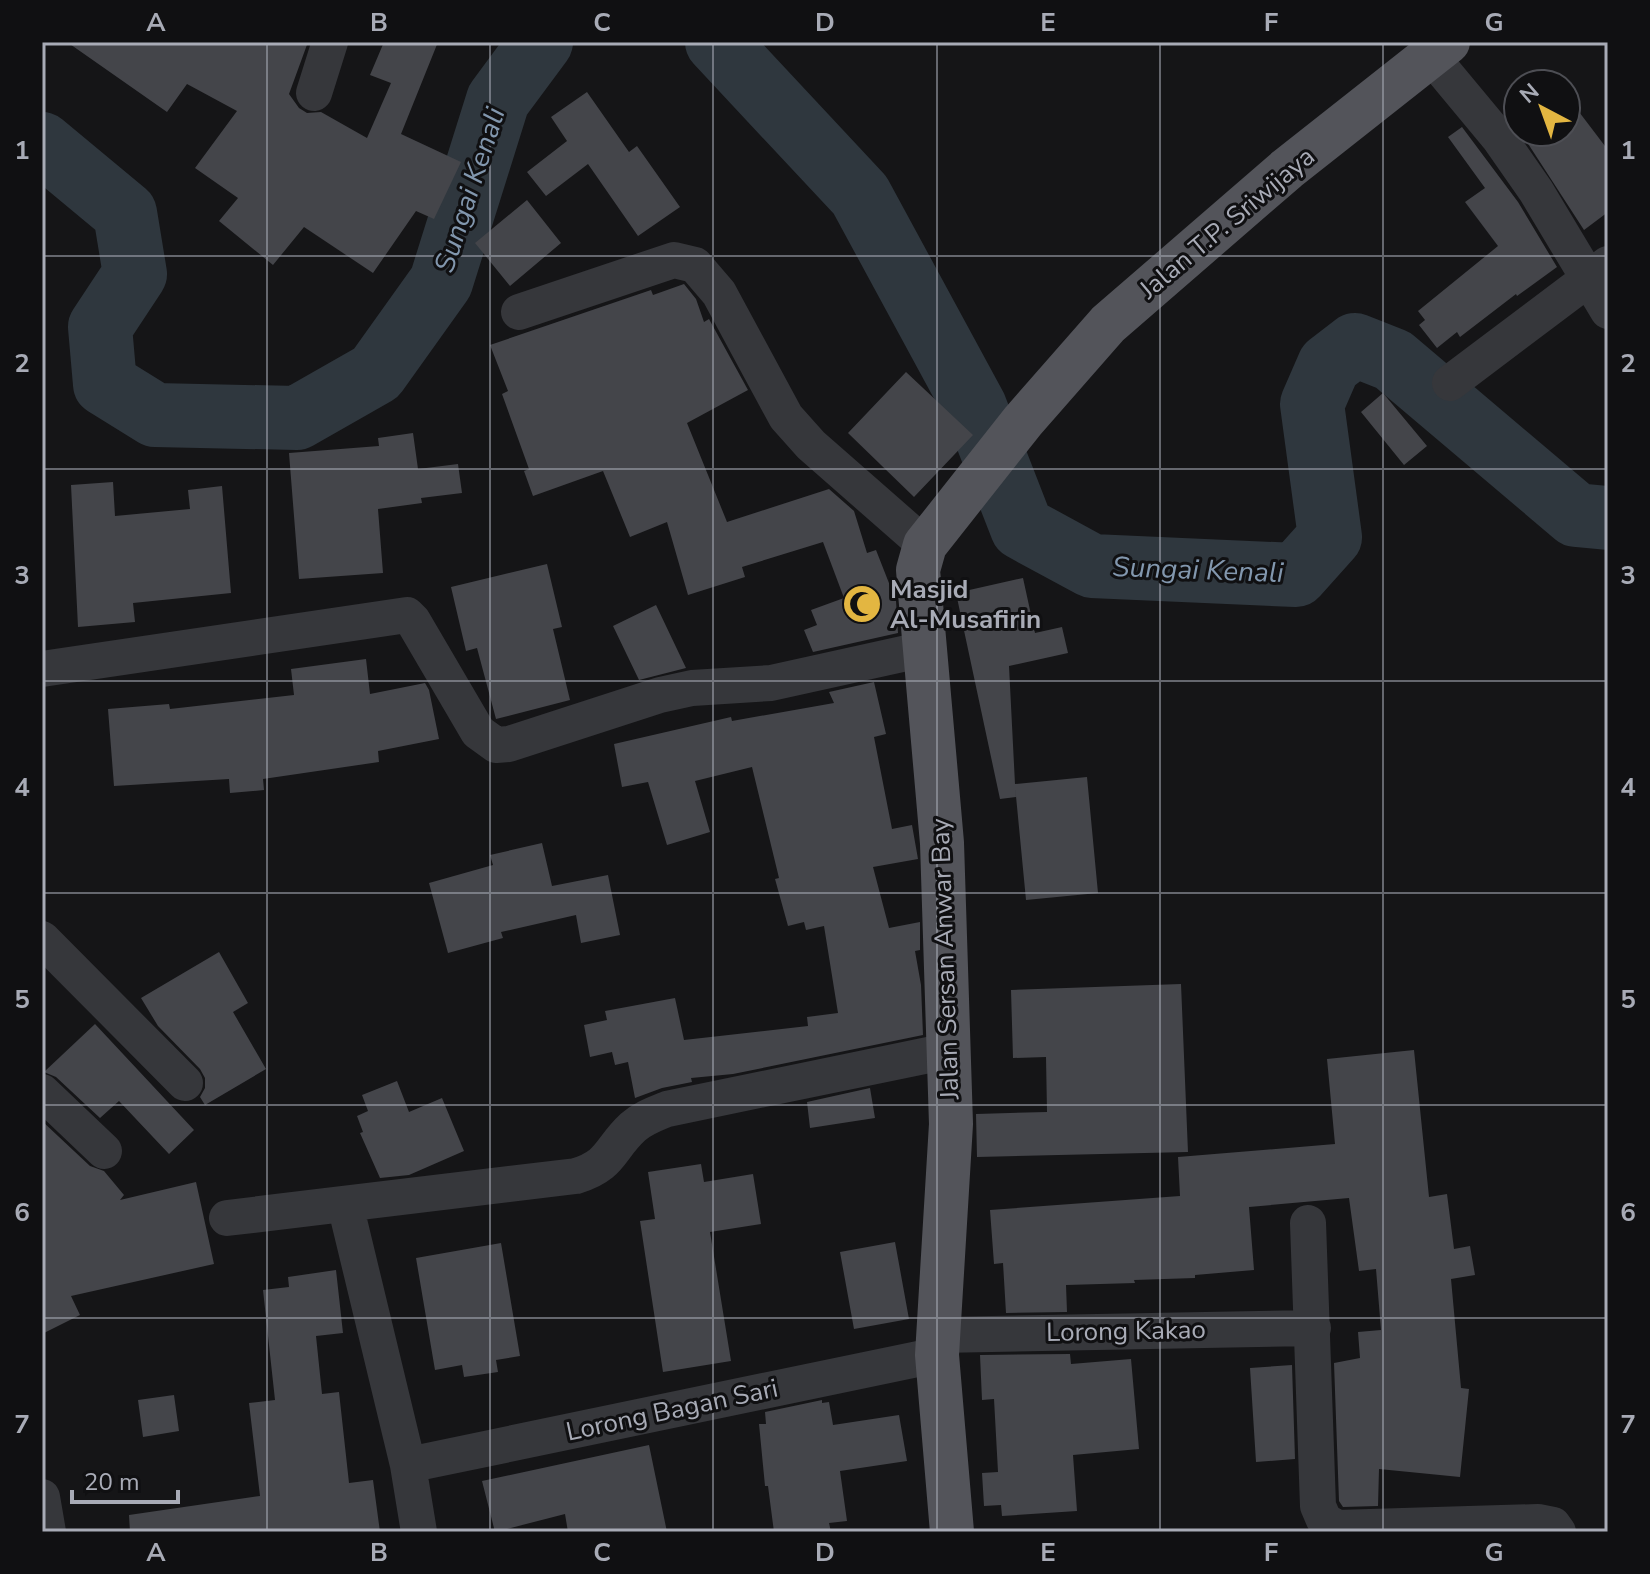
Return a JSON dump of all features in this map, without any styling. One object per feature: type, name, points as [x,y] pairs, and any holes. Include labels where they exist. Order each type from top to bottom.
[{"type":"main road","name":"Jalan T.P. Sriwijaya","points":[[930,537],[1023,421],[1108,324],[1287,169],[1439,49]]},
{"type":"main road","name":"Jalan Sersan Anwar Bay","points":[[930,537],[918,570],[942,843],[951,1124],[938,1345],[952,1532]]},
{"type":"street","points":[[314,93],[330,42]]},
{"type":"street","points":[[1439,49],[1536,191],[1598,273],[1608,311]]},
{"type":"street","points":[[519,312],[674,260],[695,265],[719,293],[786,417],[811,445],[930,537]]},
{"type":"street","points":[[1450,383],[1598,273]]},
{"type":"street","points":[[42,669],[407,615],[478,732],[496,745],[509,744],[677,691],[771,683],[925,649]]},
{"type":"street","points":[[42,939],[185,1083]]},
{"type":"street","points":[[227,1218],[576,1176],[603,1164],[630,1130],[642,1120],[667,1109],[948,1051]]},
{"type":"street","points":[[42,1092],[104,1151]]},
{"type":"street","points":[[345,1204],[408,1465],[419,1532]]},
{"type":"street","points":[[1308,1223],[1318,1506],[1324,1520],[1337,1528],[1538,1522],[1553,1525],[1558,1532]]},
{"type":"street","name":"Lorong Kakao","points":[[938,1345],[1313,1328]]},
{"type":"street","name":"Lorong Bagan Sari","points":[[408,1465],[938,1345]]},
{"type":"street","points":[[42,1497],[48,1532]]},
{"type":"building","points":[[67,42],[308,42],[289,94],[307,113],[321,112],[367,138],[391,83],[370,75],[384,42],[438,42],[401,134],[461,162],[434,219],[416,211],[373,273],[304,227],[273,265],[219,221],[238,198],[195,168],[237,111],[187,84],[167,112]]},
{"type":"building","points":[[587,92],[629,152],[637,146],[680,207],[638,236],[588,164],[546,196],[527,172],[567,141],[551,117]]},
{"type":"building","points":[[1582,116],[1608,150],[1608,212],[1584,230],[1531,148],[1582,148]]},
{"type":"building","points":[[1462,127],[1518,202],[1557,267],[1460,337],[1457,332],[1437,348],[1419,325],[1425,320],[1418,311],[1498,246],[1465,202],[1485,188],[1448,137]]},
{"type":"building","points":[[527,200],[561,243],[510,286],[475,243]]},
{"type":"building","points":[[684,284],[696,299],[704,322],[709,319],[748,390],[687,423],[727,522],[829,489],[854,511],[867,553],[876,550],[896,601],[898,633],[813,652],[804,630],[817,625],[811,610],[844,598],[823,542],[742,567],[745,577],[688,595],[667,522],[630,537],[603,471],[533,496],[524,471],[529,469],[502,394],[508,391],[490,345],[651,290],[653,295]]},
{"type":"building","points":[[906,372],[973,435],[914,497],[848,433]]},
{"type":"building","points":[[1383,393],[1427,446],[1404,465],[1361,412]]},
{"type":"building","points":[[413,433],[418,469],[458,464],[462,493],[421,498],[422,503],[378,509],[383,573],[299,579],[289,453],[379,446],[378,438]]},
{"type":"building","points":[[113,482],[115,516],[190,509],[188,490],[222,486],[231,593],[133,603],[135,622],[78,627],[71,485]]},
{"type":"building","points":[[547,564],[562,627],[553,629],[570,700],[496,719],[477,648],[466,651],[451,587]]},
{"type":"building","points":[[1023,578],[1035,633],[1062,627],[1068,653],[1009,666],[1015,784],[1087,777],[1098,893],[1026,900],[1015,786],[1016,797],[1000,799],[956,593]]},
{"type":"building","points":[[656,605],[686,668],[639,680],[613,626]]},
{"type":"building","points":[[366,659],[370,694],[425,683],[439,739],[378,751],[379,762],[263,779],[264,790],[230,793],[229,779],[114,786],[108,709],[169,704],[170,709],[294,695],[291,669]]},
{"type":"building","points":[[874,682],[886,734],[874,737],[892,829],[912,825],[918,859],[873,867],[889,928],[920,922],[920,950],[915,951],[921,985],[923,1035],[733,1074],[691,1078],[692,1082],[635,1098],[628,1062],[615,1065],[612,1052],[590,1057],[584,1025],[607,1020],[605,1011],[675,998],[684,1040],[808,1026],[807,1017],[838,1013],[824,926],[806,930],[804,922],[788,926],[752,767],[695,781],[710,832],[667,845],[648,782],[622,787],[614,744],[731,717],[732,721],[834,703],[829,692]]},
{"type":"building","points":[[542,843],[552,886],[608,875],[620,935],[581,943],[576,915],[501,932],[503,938],[448,953],[429,883],[493,865],[490,855]]},
{"type":"building","points":[[219,952],[248,1003],[233,1012],[266,1069],[205,1105],[200,1097],[205,1088],[205,1078],[200,1069],[158,1026],[141,998]]},
{"type":"building","points":[[1181,984],[1188,1152],[977,1157],[976,1114],[1047,1112],[1046,1057],[1013,1058],[1011,990]]},
{"type":"building","points":[[95,1024],[194,1130],[169,1154],[119,1101],[100,1118],[56,1077],[44,1072]]},
{"type":"building","points":[[1414,1050],[1429,1197],[1447,1194],[1454,1249],[1470,1246],[1475,1275],[1451,1279],[1461,1388],[1469,1389],[1460,1477],[1379,1469],[1378,1506],[1343,1507],[1339,1501],[1334,1363],[1360,1358],[1358,1332],[1381,1330],[1376,1269],[1359,1271],[1349,1198],[1249,1207],[1254,1270],[1195,1275],[1195,1278],[1134,1280],[1135,1283],[1066,1285],[1067,1312],[1006,1313],[1003,1263],[994,1264],[990,1210],[1180,1196],[1178,1157],[1335,1144],[1327,1059]]},
{"type":"building","points":[[397,1081],[409,1112],[442,1098],[464,1151],[409,1175],[380,1178],[360,1133],[363,1132],[357,1116],[368,1111],[362,1095]]},
{"type":"building","points":[[870,1088],[875,1118],[810,1128],[807,1102]]},
{"type":"building","points":[[42,1121],[90,1166],[104,1171],[124,1195],[120,1200],[196,1182],[214,1264],[71,1296],[80,1315],[42,1334]]},
{"type":"building","points":[[701,1164],[704,1182],[753,1174],[761,1224],[710,1232],[731,1361],[663,1372],[640,1221],[655,1219],[648,1172]]},
{"type":"building","points":[[895,1242],[909,1319],[854,1329],[840,1252]]},
{"type":"building","points":[[501,1243],[520,1356],[496,1360],[498,1372],[464,1377],[462,1365],[435,1370],[416,1258]]},
{"type":"building","points":[[336,1270],[343,1333],[316,1336],[322,1394],[339,1392],[349,1483],[373,1480],[380,1532],[130,1532],[129,1515],[260,1496],[249,1403],[275,1400],[263,1290],[289,1287],[288,1277]]},
{"type":"building","points":[[1070,1354],[1071,1364],[1131,1359],[1139,1449],[1073,1455],[1077,1511],[1002,1516],[1001,1505],[984,1506],[982,1473],[998,1472],[994,1399],[982,1400],[980,1355]]},
{"type":"building","points":[[1292,1365],[1295,1459],[1256,1462],[1250,1368]]},
{"type":"building","points":[[174,1395],[179,1431],[143,1437],[138,1400]]},
{"type":"building","points":[[822,1400],[822,1403],[829,1402],[833,1425],[899,1415],[907,1461],[840,1471],[847,1521],[829,1523],[831,1532],[774,1532],[768,1486],[765,1486],[759,1424],[766,1424],[765,1412]]},
{"type":"building","points":[[649,1445],[667,1532],[568,1532],[565,1514],[495,1532],[482,1481]]},
{"type":"waterway","name":"Sungai Kenali","points":[[42,144],[125,213],[135,274],[100,327],[105,384],[155,415],[297,418],[376,373],[441,282],[498,100],[541,42]]},
{"type":"waterway","name":"Sungai Kenali","points":[[717,42],[860,195],[975,407],[1022,528],[1092,566],[1296,575],[1330,537],[1312,404],[1329,365],[1355,345],[1393,360],[1576,515],[1608,518]]},
{"type":"place","name":"Masjid Al-Musafirin","points":[[862,604]]}]
